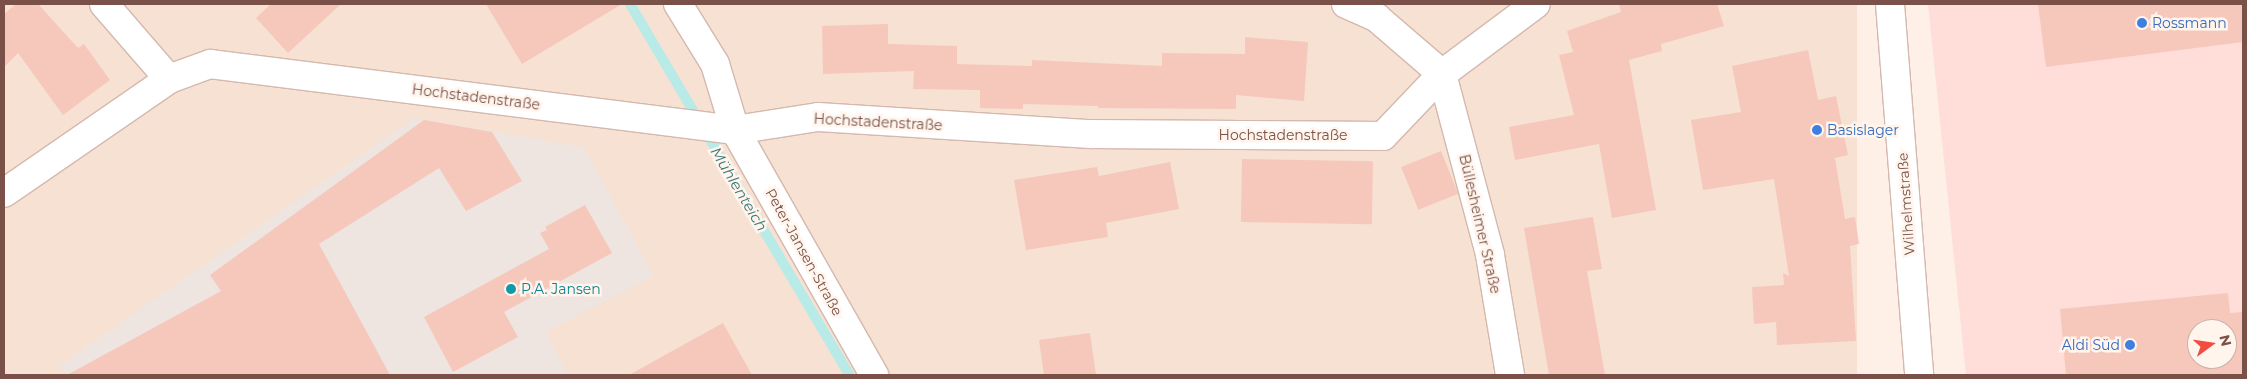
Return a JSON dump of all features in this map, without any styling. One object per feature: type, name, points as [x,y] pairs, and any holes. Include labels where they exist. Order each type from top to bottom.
[{"type":"street","points":[[104,4],[169,79]]},
{"type":"street","name":"Peter-Jansen-Straße","points":[[678,4],[715,64],[727,129],[874,375]]},
{"type":"street","points":[[1346,4],[1378,18],[1442,74]]},
{"type":"street","name":"Hochstadenstraße","points":[[4,193],[169,79],[210,64],[727,129],[818,117],[1090,134],[1383,136],[1442,74],[1536,4]]},
{"type":"street","name":"Wilhelmstraße","points":[[1890,4],[1919,375]]},
{"type":"street","name":"Büllesheimer Straße","points":[[1442,74],[1490,255],[1510,375]]},
{"type":"shaded area","points":[[4,4],[1857,4],[1857,375],[4,375]]},
{"type":"shaded area","points":[[1928,4],[2243,4],[2243,375],[1966,375]]},
{"type":"shaded area","name":"P.A. Jansen","points":[[414,118],[584,147],[654,276],[546,332],[568,375],[64,375],[59,366]]},
{"type":"building","points":[[16,4],[38,4],[78,48],[84,44],[110,80],[63,115],[18,53],[4,67],[4,14]]},
{"type":"building","points":[[271,4],[341,4],[288,53],[256,18]]},
{"type":"building","points":[[486,4],[622,4],[522,64]]},
{"type":"building","points":[[1619,4],[1717,4],[1724,26],[1661,44],[1662,51],[1629,60],[1656,210],[1612,218],[1599,144],[1515,160],[1509,127],[1574,115],[1559,55],[1573,52],[1567,31],[1621,12]]},
{"type":"building","name":"Rossmann","points":[[2038,4],[2243,4],[2243,42],[2046,67]]},
{"type":"building","points":[[888,24],[888,44],[957,46],[957,64],[1032,66],[1032,60],[1162,66],[1162,53],[1245,54],[1245,37],[1308,42],[1304,101],[1236,95],[1236,109],[1098,108],[1098,106],[1023,104],[1023,109],[980,108],[980,90],[913,89],[914,71],[823,74],[822,26]]},
{"type":"building","points":[[1808,50],[1818,100],[1836,96],[1848,155],[1835,158],[1845,219],[1855,217],[1859,244],[1850,246],[1856,341],[1777,345],[1776,322],[1754,324],[1752,287],[1784,285],[1783,273],[1789,276],[1774,179],[1703,190],[1691,120],[1741,112],[1732,66]]},
{"type":"building","points":[[424,120],[492,132],[522,181],[466,211],[439,168],[319,244],[390,375],[67,375],[221,291],[210,275]]},
{"type":"building","points":[[1441,151],[1458,194],[1418,210],[1401,167]]},
{"type":"building","points":[[1242,159],[1373,161],[1372,224],[1241,222]]},
{"type":"building","points":[[1170,162],[1179,209],[1106,223],[1108,237],[1026,250],[1014,180],[1097,167],[1099,176]]},
{"type":"building","name":"P.A. Jansen","points":[[585,205],[612,253],[504,312],[518,337],[453,372],[424,317],[549,249],[540,233],[547,230],[545,227]]},
{"type":"building","points":[[1593,217],[1602,269],[1587,271],[1605,375],[1549,375],[1524,228]]},
{"type":"building","name":"Aldi Süd","points":[[2228,293],[2230,313],[2243,312],[2243,375],[2066,375],[2060,309]]},
{"type":"building","points":[[723,323],[752,375],[629,375]]},
{"type":"building","points":[[1090,333],[1096,375],[1044,375],[1039,340]]},
{"type":"waterway","name":"Mühlenteich","points":[[630,4],[849,375]]},
{"type":"place","name":"Rossmann","points":[[2142,23]]},
{"type":"place","name":"Basislager","points":[[1817,130]]},
{"type":"place","name":"P.A. Jansen","points":[[511,289]]},
{"type":"place","name":"Aldi Süd","points":[[2130,345]]}]
